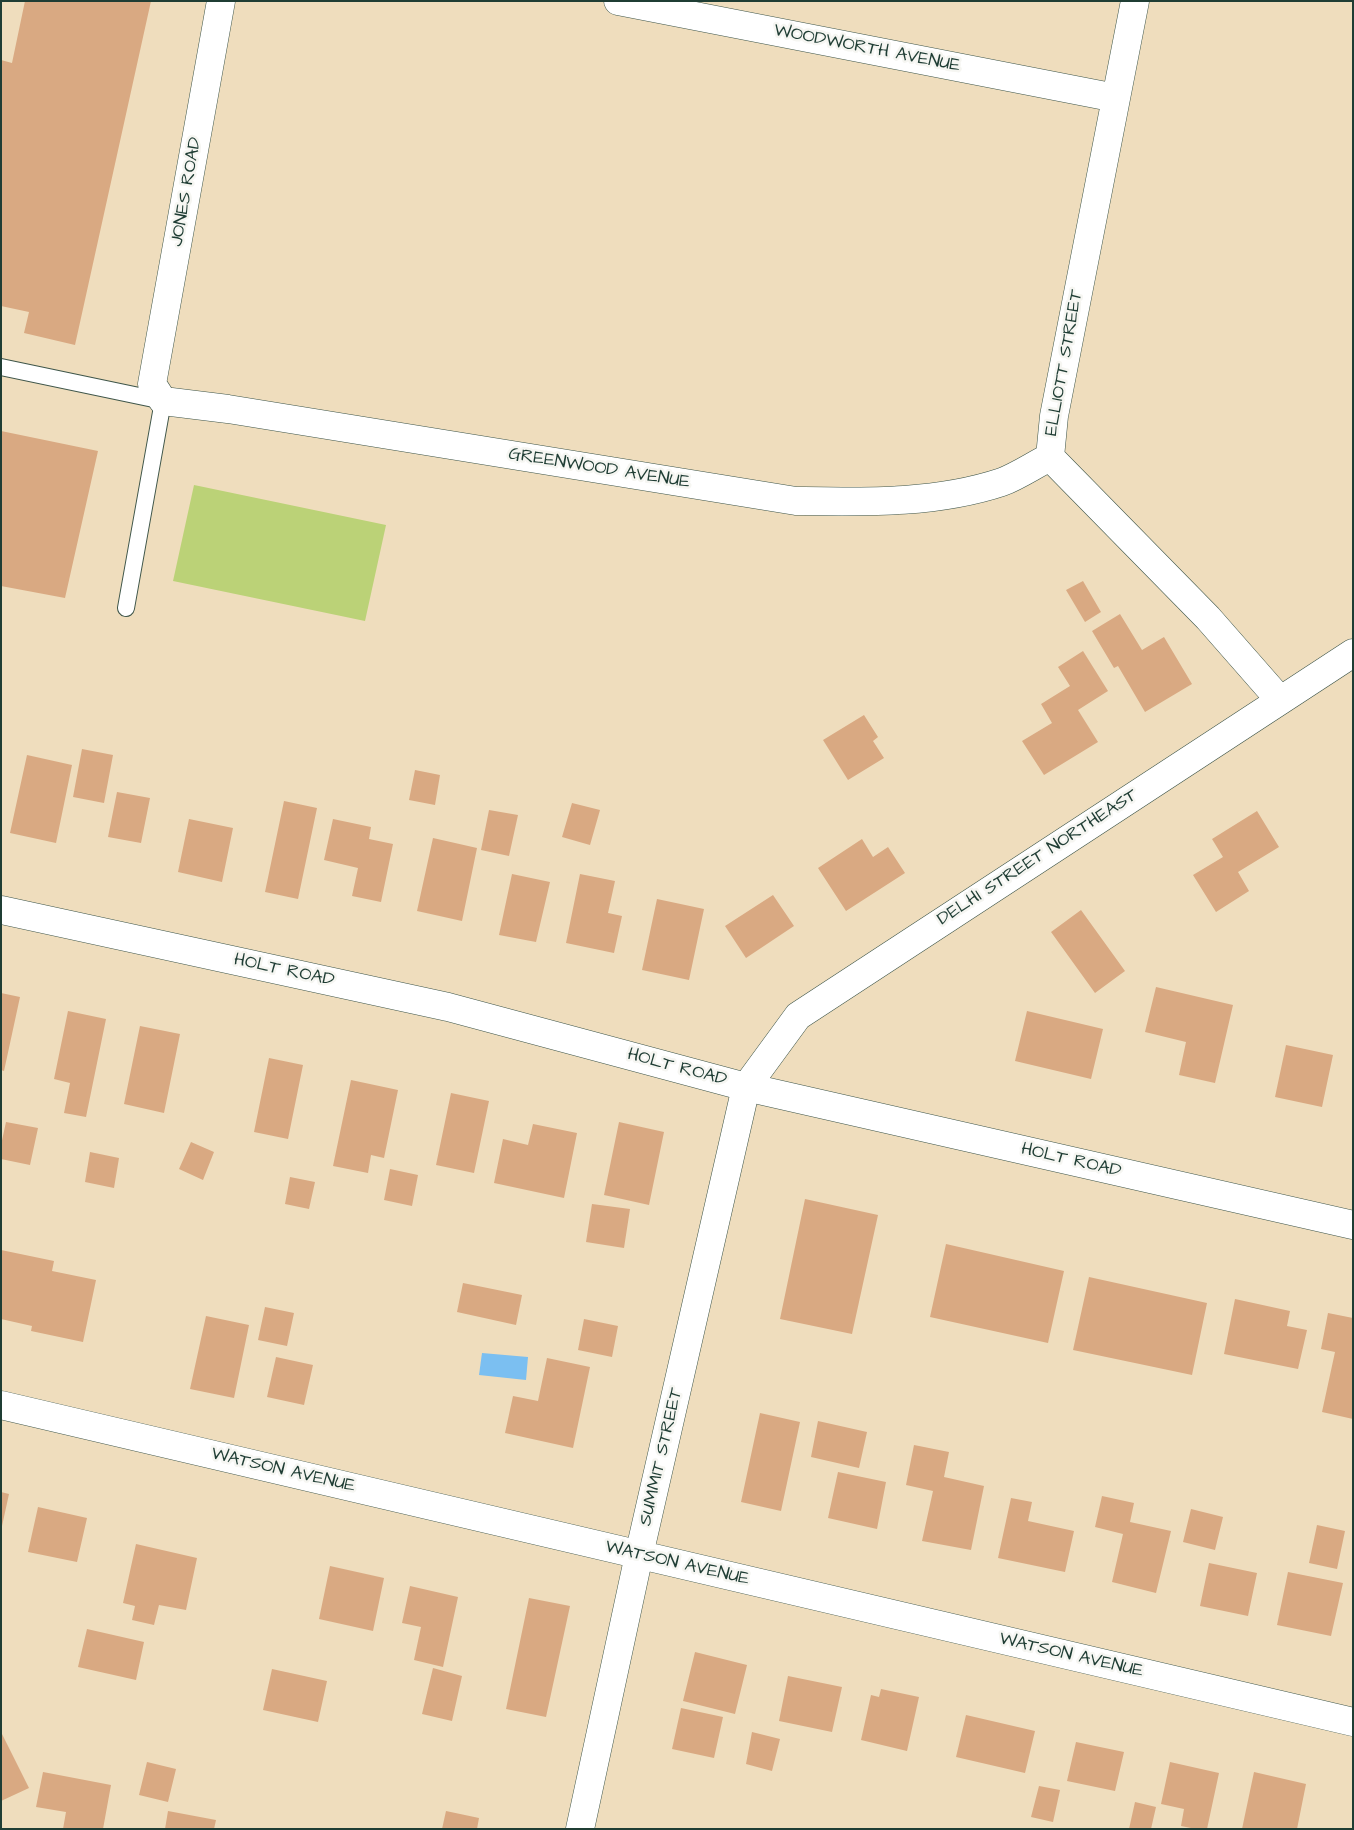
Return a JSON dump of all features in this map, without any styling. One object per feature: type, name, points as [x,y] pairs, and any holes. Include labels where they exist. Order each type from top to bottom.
[{"type":"street","name":"JONES ROAD","points":[[158,392],[221,1]]},
{"type":"street","name":"WOODWORTH AVENUE","points":[[618,1],[1116,98]]},
{"type":"street","name":"ELLIOTT STREET","points":[[1135,1],[1054,416],[1050,457],[1208,618],[1279,699]]},
{"type":"street","name":"GREENWOOD AVENUE","points":[[158,392],[238,410],[796,501],[871,502],[942,497],[1003,482],[1050,457]]},
{"type":"street","name":"DELHI STREET NORTHEAST","points":[[746,1087],[798,1016],[1279,699],[1353,653]]},
{"type":"street","name":"HOLT ROAD","points":[[1,910],[448,1007],[746,1087],[1353,1225]]},
{"type":"street","name":"SUMMIT STREET","points":[[580,1829],[639,1555],[746,1087]]},
{"type":"street","name":"WATSON AVENUE","points":[[1,1406],[1353,1722]]},
{"type":"lane","points":[[1,367],[158,392],[126,608]]},
{"type":"green space","points":[[194,485],[386,525],[365,621],[173,581]]},
{"type":"water","points":[[482,1353],[528,1357],[526,1380],[479,1375]]},
{"type":"building","points":[[25,1],[151,1],[75,345],[24,333],[29,312],[1,306],[1,60],[12,63]]},
{"type":"building","points":[[1,431],[98,451],[65,598],[1,586]]},
{"type":"building","points":[[1083,581],[1101,612],[1085,622],[1066,590]]},
{"type":"building","points":[[1120,614],[1142,650],[1164,637],[1192,684],[1145,712],[1118,666],[1114,668],[1092,631]]},
{"type":"building","points":[[1083,651],[1108,691],[1078,710],[1098,742],[1044,775],[1022,741],[1052,723],[1041,704],[1070,686],[1058,667]]},
{"type":"building","points":[[864,715],[878,737],[873,741],[884,758],[848,780],[823,740]]},
{"type":"building","points":[[82,749],[113,755],[104,803],[73,797]]},
{"type":"building","points":[[27,755],[72,765],[56,843],[10,833]]},
{"type":"building","points":[[415,770],[440,775],[435,805],[409,800]]},
{"type":"building","points":[[117,792],[150,798],[141,843],[108,837]]},
{"type":"building","points":[[284,801],[317,808],[298,899],[265,892]]},
{"type":"building","points":[[572,803],[600,810],[590,845],[562,837]]},
{"type":"building","points":[[489,810],[518,815],[509,856],[481,850]]},
{"type":"building","points":[[1257,811],[1279,847],[1238,872],[1249,891],[1216,912],[1193,875],[1223,857],[1212,839]]},
{"type":"building","points":[[189,819],[233,828],[222,882],[178,872]]},
{"type":"building","points":[[333,819],[371,827],[369,839],[393,844],[381,902],[352,896],[358,868],[324,860]]},
{"type":"building","points":[[433,838],[477,848],[462,921],[417,911]]},
{"type":"building","points":[[862,839],[873,857],[888,847],[905,873],[846,911],[818,868]]},
{"type":"building","points":[[512,874],[550,882],[536,942],[499,935]]},
{"type":"building","points":[[580,874],[615,881],[608,913],[622,916],[614,953],[566,943]]},
{"type":"building","points":[[773,895],[794,926],[746,958],[725,926]]},
{"type":"building","points":[[657,899],[704,909],[689,980],[642,970]]},
{"type":"building","points":[[1081,910],[1125,971],[1095,993],[1051,932]]},
{"type":"building","points":[[1156,987],[1233,1005],[1215,1083],[1179,1075],[1186,1042],[1145,1032]]},
{"type":"building","points":[[1,993],[20,997],[4,1071],[1,1070]]},
{"type":"building","points":[[68,1011],[106,1019],[86,1117],[64,1113],[70,1083],[54,1079]]},
{"type":"building","points":[[1027,1011],[1103,1029],[1091,1079],[1015,1061]]},
{"type":"building","points":[[140,1026],[180,1034],[164,1113],[124,1104]]},
{"type":"building","points":[[1286,1045],[1333,1055],[1322,1107],[1275,1097]]},
{"type":"building","points":[[269,1058],[303,1065],[288,1139],[254,1132]]},
{"type":"building","points":[[351,1080],[398,1090],[384,1158],[371,1155],[368,1173],[333,1166]]},
{"type":"building","points":[[451,1093],[489,1101],[474,1173],[436,1165]]},
{"type":"building","points":[[6,1122],[38,1128],[30,1165],[1,1159],[1,1145]]},
{"type":"building","points":[[619,1122],[664,1132],[649,1205],[604,1195]]},
{"type":"building","points":[[533,1124],[577,1133],[564,1198],[494,1183],[503,1139],[528,1145]]},
{"type":"building","points":[[191,1142],[214,1152],[203,1180],[179,1169]]},
{"type":"building","points":[[90,1152],[119,1158],[114,1188],[85,1182]]},
{"type":"building","points":[[390,1169],[418,1175],[412,1206],[384,1200]]},
{"type":"building","points":[[290,1177],[315,1182],[309,1209],[285,1204]]},
{"type":"building","points":[[805,1199],[878,1215],[852,1334],[780,1319]]},
{"type":"building","points":[[592,1204],[630,1209],[624,1248],[586,1242]]},
{"type":"building","points":[[946,1244],[1064,1271],[1048,1343],[930,1317]]},
{"type":"building","points":[[1,1250],[54,1261],[52,1271],[96,1280],[83,1342],[31,1331],[32,1326],[1,1319]]},
{"type":"building","points":[[1089,1277],[1207,1303],[1192,1375],[1073,1350]]},
{"type":"building","points":[[463,1283],[522,1295],[516,1325],[457,1312]]},
{"type":"building","points":[[1235,1299],[1290,1311],[1287,1326],[1307,1330],[1298,1369],[1224,1354]]},
{"type":"building","points":[[265,1307],[294,1313],[287,1346],[258,1340]]},
{"type":"building","points":[[1328,1313],[1353,1318],[1353,1419],[1322,1412],[1335,1352],[1321,1349]]},
{"type":"building","points":[[206,1316],[249,1325],[234,1398],[190,1389]]},
{"type":"building","points":[[584,1319],[618,1326],[612,1357],[578,1350]]},
{"type":"building","points":[[276,1357],[313,1365],[304,1405],[267,1397]]},
{"type":"building","points":[[547,1358],[590,1367],[573,1448],[505,1433],[513,1396],[538,1401]]},
{"type":"building","points":[[760,1413],[800,1422],[781,1511],[741,1502]]},
{"type":"building","points":[[818,1421],[867,1432],[859,1468],[811,1457]]},
{"type":"building","points":[[914,1445],[949,1452],[944,1477],[984,1486],[971,1550],[922,1541],[933,1491],[906,1485]]},
{"type":"building","points":[[838,1472],[886,1482],[877,1529],[828,1518]]},
{"type":"building","points":[[1,1492],[9,1494],[2,1526],[1,1526]]},
{"type":"building","points":[[1102,1496],[1134,1503],[1130,1522],[1171,1531],[1156,1593],[1112,1582],[1123,1534],[1095,1527]]},
{"type":"building","points":[[1011,1498],[1032,1502],[1028,1521],[1074,1531],[1065,1572],[998,1558]]},
{"type":"building","points":[[38,1507],[87,1518],[77,1562],[28,1552]]},
{"type":"building","points":[[1191,1509],[1223,1517],[1215,1550],[1183,1542]]},
{"type":"building","points":[[1317,1525],[1345,1531],[1337,1569],[1309,1563]]},
{"type":"building","points":[[136,1544],[197,1558],[186,1610],[159,1605],[154,1625],[132,1620],[135,1606],[123,1603]]},
{"type":"building","points":[[1209,1563],[1257,1573],[1248,1616],[1200,1606]]},
{"type":"building","points":[[330,1566],[384,1578],[373,1631],[319,1619]]},
{"type":"building","points":[[1288,1572],[1343,1583],[1331,1636],[1277,1625]]},
{"type":"building","points":[[410,1586],[458,1597],[443,1667],[414,1660],[421,1627],[402,1623]]},
{"type":"building","points":[[529,1598],[570,1606],[546,1717],[506,1709]]},
{"type":"building","points":[[87,1629],[144,1642],[136,1680],[78,1667]]},
{"type":"building","points":[[695,1652],[747,1665],[735,1714],[683,1701]]},
{"type":"building","points":[[433,1668],[462,1676],[452,1721],[422,1714]]},
{"type":"building","points":[[272,1669],[327,1681],[318,1722],[263,1710]]},
{"type":"building","points":[[788,1676],[842,1687],[832,1732],[779,1721]]},
{"type":"building","points":[[881,1689],[919,1697],[907,1751],[861,1740],[871,1695],[879,1697]]},
{"type":"building","points":[[681,1708],[723,1717],[714,1758],[672,1749]]},
{"type":"building","points":[[966,1715],[1035,1731],[1025,1773],[956,1757]]},
{"type":"building","points":[[1,1732],[29,1788],[1,1801]]},
{"type":"building","points":[[752,1732],[780,1739],[772,1771],[746,1764]]},
{"type":"building","points":[[1076,1742],[1124,1752],[1115,1791],[1067,1781]]},
{"type":"building","points":[[147,1762],[176,1769],[168,1802],[139,1795]]},
{"type":"building","points":[[1170,1762],[1219,1773],[1207,1829],[1181,1826],[1184,1809],[1161,1804]]},
{"type":"building","points":[[43,1772],[111,1785],[103,1829],[63,1829],[66,1812],[36,1807]]},
{"type":"building","points":[[1254,1772],[1306,1784],[1297,1829],[1242,1829]]},
{"type":"building","points":[[1039,1786],[1060,1790],[1053,1822],[1031,1817]]},
{"type":"building","points":[[1135,1802],[1156,1807],[1151,1829],[1129,1829]]},
{"type":"building","points":[[168,1811],[216,1820],[214,1829],[165,1829]]},
{"type":"building","points":[[446,1811],[479,1818],[477,1829],[442,1829]]}]
